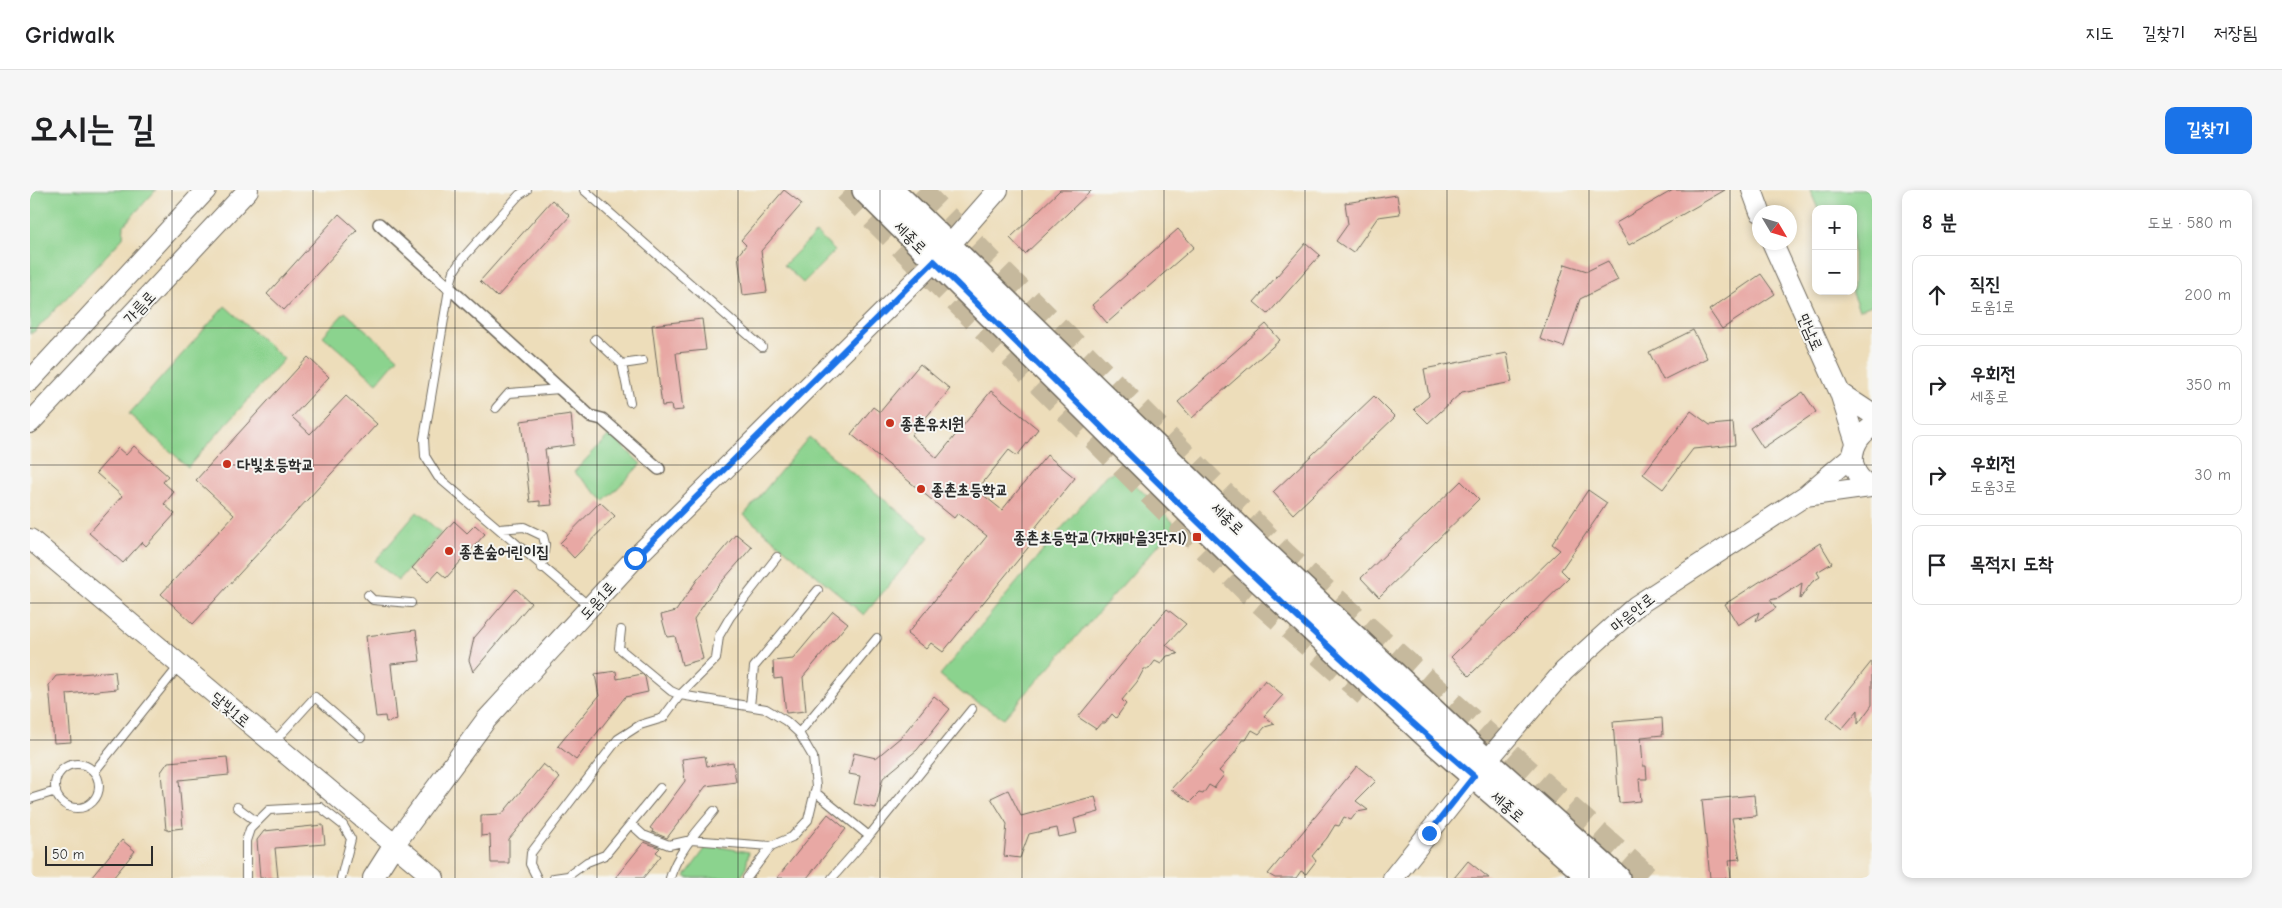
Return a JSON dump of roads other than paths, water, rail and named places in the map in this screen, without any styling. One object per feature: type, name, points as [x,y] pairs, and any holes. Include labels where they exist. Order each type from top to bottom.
[{"type":"main road","name":"세종로","points":[[865,190],[941,254],[1241,563],[1357,671],[1617,878]]},
{"type":"main road","name":"세종로","points":[[891,190],[941,254]]},
{"type":"main road","name":"세종로","points":[[1481,769],[1592,878]]},
{"type":"street","name":"가름로","points":[[30,381],[206,190]]},
{"type":"street","name":"가름로","points":[[30,423],[248,190]]},
{"type":"street","name":"도움1로","points":[[373,878],[394,845],[486,720],[635,558],[941,254],[998,190]]},
{"type":"street","points":[[1752,190],[1757,205]]},
{"type":"street","points":[[379,224],[590,416],[602,419],[659,469]]},
{"type":"street","name":"만남로","points":[[1776,250],[1840,393],[1854,449],[1854,468],[1860,479],[1871,487]]},
{"type":"street","points":[[1840,393],[1872,414]]},
{"type":"street","name":"마음안로","points":[[1393,878],[1481,769],[1564,671],[1636,606],[1805,496],[1854,449],[1863,433],[1872,427]]},
{"type":"street","points":[[1805,496],[1871,487]]},
{"type":"street","name":"달빛1로","points":[[30,539],[179,666],[434,878]]},
{"type":"lane","points":[[527,190],[519,195],[462,259],[454,271],[449,288],[424,439],[425,456],[438,477],[590,608]]},
{"type":"lane","points":[[584,190],[762,347]]},
{"type":"lane","points":[[595,339],[622,364],[630,402]]},
{"type":"lane","points":[[622,364],[643,361]]},
{"type":"lane","points":[[496,408],[510,394],[560,389]]},
{"type":"lane","points":[[499,529],[524,528],[543,536],[545,544],[542,568]]},
{"type":"lane","points":[[537,878],[530,864],[531,853],[618,739],[640,725],[664,718],[680,695],[716,659],[719,636],[730,617],[777,557]]},
{"type":"lane","points":[[750,706],[754,667],[818,590]]},
{"type":"lane","points":[[368,595],[373,600],[411,603]]},
{"type":"lane","points":[[620,630],[619,648],[671,691],[680,695],[766,709],[786,721],[799,734],[813,757],[815,792],[808,820],[792,837],[771,846],[691,840],[668,845],[643,835],[631,824]]},
{"type":"lane","points":[[799,734],[877,638]]},
{"type":"lane","points":[[94,772],[179,666]]},
{"type":"lane","points":[[273,744],[315,696],[361,736]]},
{"type":"lane","points":[[832,878],[869,836],[972,709]]},
{"type":"lane","points":[[81,765],[94,772],[99,785],[95,799],[90,804],[76,808],[62,803],[56,791],[58,777],[68,767],[81,765]]},
{"type":"lane","points":[[554,878],[568,876],[588,862],[605,855],[660,788]]},
{"type":"lane","points":[[30,799],[56,791]]},
{"type":"lane","points":[[815,792],[869,836]]},
{"type":"lane","points":[[237,807],[257,822]]},
{"type":"lane","points":[[246,878],[246,841],[250,829],[269,810],[320,807],[343,825],[351,839],[341,878]]},
{"type":"lane","points":[[670,878],[673,867],[714,811]]},
{"type":"lane","points":[[747,878],[771,846]]},
{"type":"tunnel","points":[[846,190],[1251,593],[1366,694]]},
{"type":"tunnel","points":[[918,190],[1284,555],[1647,878]]},
{"type":"place","name":"종촌유치원","points":[[890,423]]},
{"type":"place","name":"다빛초등학교","points":[[227,464]]},
{"type":"place","name":"종촌초등학교","points":[[921,489]]},
{"type":"place","name":"종촌초등학교(가재마을3단지)","points":[[1197,537]]},
{"type":"place","name":"종촌숲어린이집","points":[[449,551]]}]
